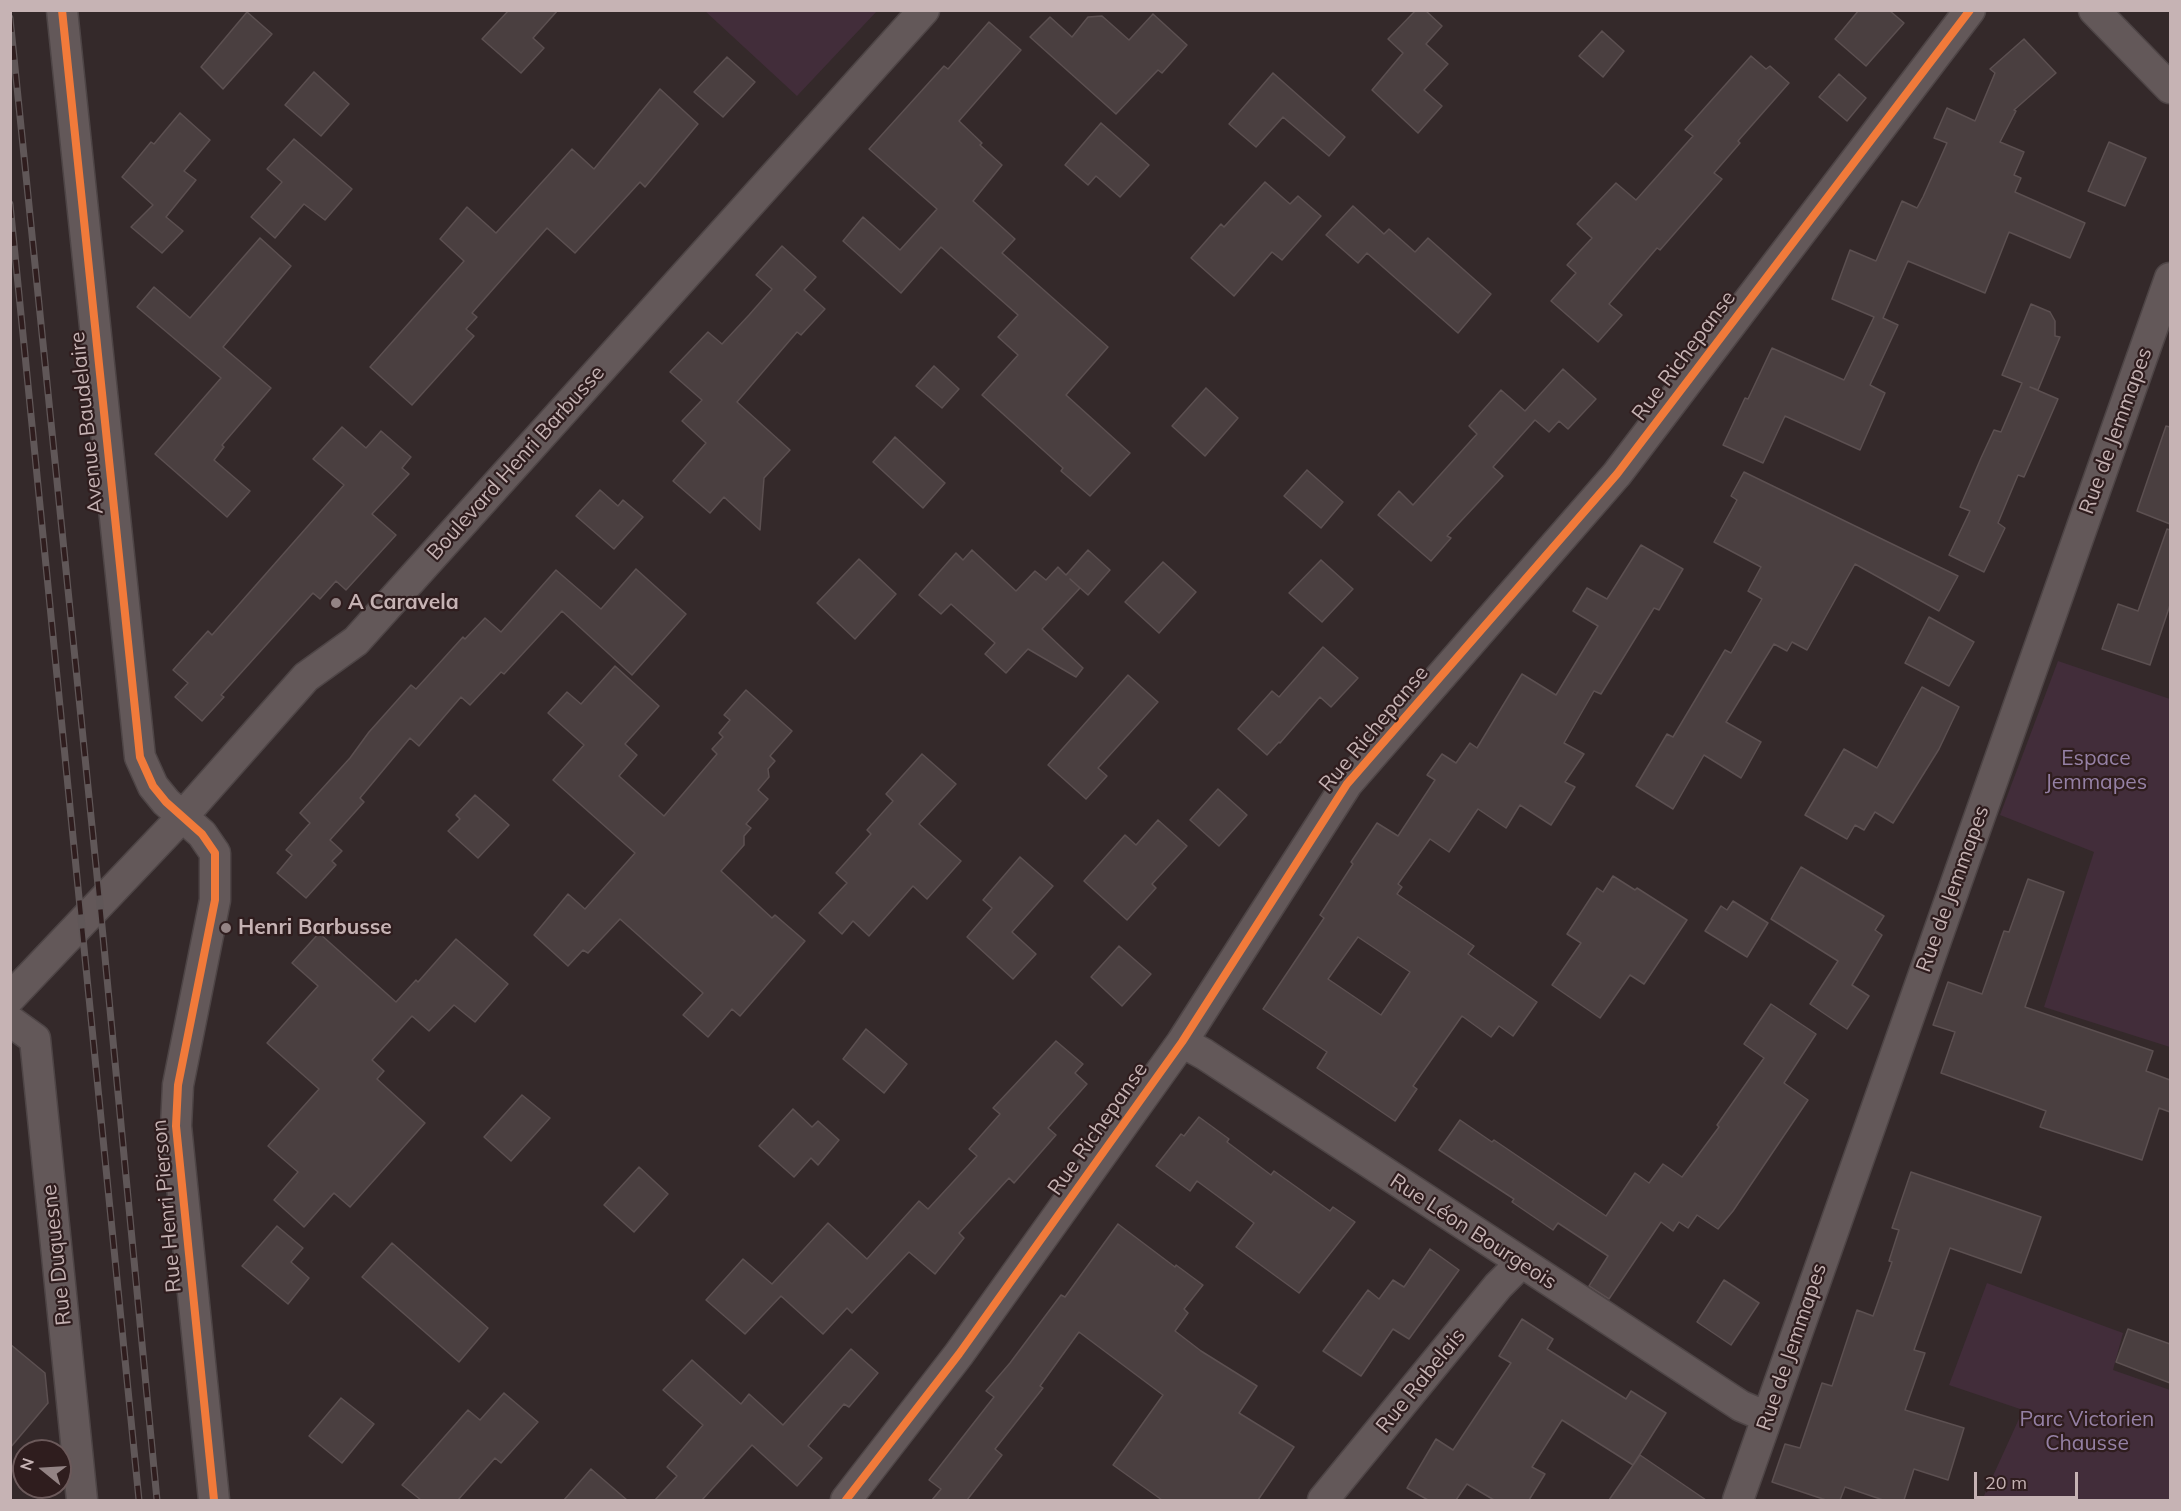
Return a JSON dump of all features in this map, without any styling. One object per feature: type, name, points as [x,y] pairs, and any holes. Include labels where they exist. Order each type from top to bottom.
[{"type":"street","name":"Avenue Baudelaire","points":[[62,10],[140,757],[153,786],[182,817]]},
{"type":"street","name":"Boulevard Henri Barbusse","points":[[10,998],[100,906],[306,677],[356,640],[924,10]]},
{"type":"street","name":"Rue Richepanse","points":[[846,1500],[959,1354],[1182,1042],[1347,784],[1617,474],[1970,10]]},
{"type":"street","points":[[2094,10],[2170,88]]},
{"type":"street","name":"Rue de Jemmapes","points":[[1738,1500],[2170,278]]},
{"type":"street","name":"Rue Henri Pierson","points":[[182,817],[202,834],[215,853],[215,900],[178,1085],[176,1126],[214,1500]]},
{"type":"street","name":"Rue Duquesne","points":[[10,1021],[36,1039],[82,1500]]},
{"type":"street","name":"Rue Léon Bourgeois","points":[[1182,1042],[1214,1060],[1741,1406],[1767,1417]]},
{"type":"street","name":"Rue Rabelais","points":[[1323,1500],[1498,1286],[1521,1263]]},
{"type":"green space","points":[[705,11],[877,11],[797,96]]},
{"type":"green space","name":"Espace Jemmapes","points":[[2058,661],[2170,699],[2170,1047],[2044,1007],[2094,852],[2000,815]]},
{"type":"green space","name":"Parc Victorien Chausse","points":[[1987,1283],[2123,1333],[2113,1370],[2170,1390],[2170,1500],[1982,1500],[2023,1410],[1949,1385]]},
{"type":"building","points":[[509,10],[558,10],[533,38],[544,48],[521,73],[482,39]]},
{"type":"building","points":[[1416,10],[1425,10],[1442,26],[1426,44],[1448,64],[1424,90],[1442,106],[1418,133],[1372,90],[1403,53],[1388,39]]},
{"type":"building","points":[[1859,10],[1889,10],[1904,23],[1866,66],[1835,39]]},
{"type":"building","points":[[247,12],[272,34],[223,89],[201,67]]},
{"type":"building","points":[[1153,14],[1187,45],[1162,73],[1158,70],[1116,114],[1030,37],[1050,17],[1072,37],[1088,17],[1102,16],[1129,40]]},
{"type":"building","points":[[989,22],[1021,50],[959,121],[1002,165],[973,201],[1015,239],[1002,253],[1108,347],[1066,395],[1130,453],[1090,496],[1061,471],[1063,468],[982,395],[1018,355],[998,337],[1018,315],[941,247],[901,293],[843,241],[863,217],[900,250],[937,209],[869,149],[944,66],[948,69]]},
{"type":"building","points":[[1602,31],[1624,51],[1603,77],[1579,56]]},
{"type":"building","points":[[2024,39],[2056,73],[2014,110],[2016,111],[2000,142],[2024,152],[2014,175],[2021,178],[2015,192],[2085,223],[2070,258],[2009,232],[1985,293],[1908,261],[1883,318],[1898,325],[1870,385],[1885,393],[1860,450],[1785,416],[1763,463],[1723,445],[1772,348],[1844,380],[1874,317],[1832,299],[1850,250],[1876,261],[1902,201],[1917,208],[1923,197],[1947,143],[1934,138],[1947,108],[1975,121],[1995,73],[1990,69]]},
{"type":"building","points":[[1751,56],[1766,69],[1770,66],[1789,83],[1738,141],[1740,143],[1714,173],[1722,179],[1660,250],[1657,248],[1609,304],[1622,315],[1598,342],[1551,301],[1576,273],[1567,265],[1592,238],[1577,224],[1616,183],[1636,200],[1693,136],[1685,130]]},
{"type":"building","points":[[727,57],[755,82],[723,117],[694,92]]},
{"type":"building","points":[[314,72],[349,104],[321,136],[285,105]]},
{"type":"building","points":[[1273,73],[1345,137],[1329,156],[1283,117],[1256,147],[1229,124]]},
{"type":"building","points":[[1839,74],[1866,98],[1847,121],[1819,97]]},
{"type":"building","points":[[660,89],[698,124],[645,187],[640,182],[575,253],[547,228],[472,313],[477,317],[466,329],[474,336],[412,405],[370,367],[464,261],[440,239],[467,207],[496,233],[572,149],[594,169]]},
{"type":"building","points":[[180,113],[210,140],[184,171],[196,180],[166,217],[183,231],[162,253],[131,227],[153,205],[122,177],[151,142],[154,144]]},
{"type":"building","points":[[1101,123],[1149,165],[1120,197],[1096,176],[1088,185],[1065,165]]},
{"type":"building","points":[[294,139],[352,189],[325,220],[304,204],[275,238],[251,217],[282,182],[267,169]]},
{"type":"building","points":[[2109,142],[2146,158],[2125,206],[2088,191]]},
{"type":"building","points":[[1265,182],[1290,204],[1298,196],[1321,216],[1282,260],[1272,252],[1234,296],[1191,258],[1221,224],[1224,227]]},
{"type":"building","points":[[1353,206],[1384,234],[1389,229],[1415,252],[1428,238],[1491,294],[1458,333],[1367,253],[1358,263],[1326,235]]},
{"type":"building","points":[[260,238],[291,266],[223,347],[271,388],[222,445],[224,447],[214,460],[250,491],[227,517],[155,454],[221,378],[137,307],[154,287],[190,318]]},
{"type":"building","points":[[782,246],[816,277],[804,290],[825,309],[801,335],[797,332],[737,402],[790,450],[764,478],[760,530],[724,497],[710,513],[673,481],[706,443],[682,421],[702,400],[670,372],[708,332],[722,344],[749,315],[772,289],[756,275]]},
{"type":"building","points":[[2031,304],[2050,312],[2055,321],[2055,336],[2060,337],[2038,390],[2030,387],[2058,399],[2024,477],[2018,475],[1998,523],[2005,528],[1984,572],[1949,555],[1970,511],[1960,507],[1994,430],[2001,432],[2022,383],[2002,375]]},
{"type":"building","points":[[934,366],[959,389],[942,408],[916,386]]},
{"type":"building","points":[[1563,369],[1596,399],[1568,429],[1559,421],[1549,432],[1535,420],[1493,467],[1503,476],[1447,536],[1451,538],[1431,561],[1378,515],[1399,491],[1413,505],[1477,434],[1469,426],[1501,390],[1525,411]]},
{"type":"building","points":[[1206,388],[1238,418],[1205,456],[1172,426]]},
{"type":"building","points":[[2166,426],[2170,427],[2170,524],[2137,511]]},
{"type":"building","points":[[342,427],[366,448],[381,431],[411,457],[402,468],[409,474],[372,514],[396,535],[346,590],[336,581],[320,599],[313,593],[221,695],[224,697],[202,721],[175,697],[188,683],[173,670],[208,631],[212,635],[344,485],[313,459]]},
{"type":"building","points":[[895,437],[945,483],[923,508],[873,462]]},
{"type":"building","points":[[1307,470],[1343,502],[1321,528],[1284,496]]},
{"type":"building","points":[[1744,472],[1958,576],[1939,611],[1855,564],[1807,650],[1792,642],[1787,651],[1774,644],[1726,722],[1761,742],[1741,778],[1704,755],[1673,809],[1636,786],[1667,734],[1673,737],[1725,650],[1731,653],[1762,599],[1748,591],[1761,567],[1714,542],[1737,500],[1731,496]]},
{"type":"building","points":[[600,490],[618,506],[623,500],[643,517],[614,549],[576,516]]},
{"type":"building","points":[[2167,529],[2170,530],[2170,605],[2150,665],[2102,649],[2118,604],[2138,611]]},
{"type":"building","points":[[1641,545],[1683,569],[1659,610],[1654,608],[1601,694],[1594,691],[1564,743],[1584,754],[1565,782],[1575,787],[1551,825],[1520,805],[1506,828],[1478,809],[1449,852],[1430,839],[1398,884],[1402,887],[1397,894],[1474,946],[1468,954],[1537,1002],[1513,1036],[1499,1026],[1491,1037],[1462,1016],[1413,1086],[1417,1089],[1395,1121],[1317,1068],[1327,1052],[1263,1009],[1324,918],[1320,915],[1377,823],[1398,836],[1435,780],[1427,775],[1442,754],[1456,763],[1470,743],[1477,748],[1522,674],[1556,695],[1598,626],[1573,611],[1587,588],[1607,599]],"holes":[[[1358,937],[1410,972],[1381,1015],[1328,979]]]},
{"type":"building","points":[[972,550],[1016,591],[1035,571],[1046,580],[1058,567],[1066,575],[1088,550],[1110,570],[1088,595],[1070,579],[1080,588],[1042,629],[1083,668],[1076,677],[1028,649],[1006,673],[985,654],[995,643],[951,604],[941,614],[919,595],[956,553],[963,560]]},
{"type":"building","points":[[859,559],[896,594],[855,639],[817,603]]},
{"type":"building","points":[[1321,560],[1353,589],[1322,622],[1289,593]]},
{"type":"building","points":[[1163,562],[1196,592],[1159,633],[1125,602]]},
{"type":"building","points":[[636,569],[686,614],[632,675],[562,611],[504,674],[501,672],[470,705],[461,697],[419,746],[410,738],[360,798],[364,802],[330,840],[342,851],[332,861],[336,865],[306,898],[277,873],[292,855],[286,850],[310,823],[300,813],[411,685],[416,689],[463,637],[465,639],[485,618],[501,632],[556,570],[601,609]]},
{"type":"building","points":[[1929,617],[1974,642],[1949,686],[1905,663]]},
{"type":"building","points":[[1323,647],[1358,678],[1331,707],[1320,697],[1267,755],[1238,729],[1272,691],[1279,697]]},
{"type":"building","points":[[615,666],[659,706],[625,744],[637,755],[619,776],[664,816],[717,754],[712,749],[723,737],[719,733],[730,720],[724,715],[746,690],[792,731],[770,756],[775,761],[768,769],[769,777],[758,790],[768,799],[746,824],[751,828],[744,836],[744,845],[721,871],[772,918],[775,915],[805,941],[740,1016],[732,1009],[708,1037],[683,1015],[703,993],[620,919],[588,953],[583,950],[568,966],[534,935],[568,894],[585,909],[635,853],[553,780],[584,745],[548,713],[567,692],[581,704]]},
{"type":"building","points":[[1128,675],[1158,702],[1098,768],[1107,776],[1086,799],[1048,765]]},
{"type":"building","points":[[1922,687],[1959,707],[1939,749],[1893,823],[1875,812],[1864,830],[1855,825],[1847,839],[1805,815],[1844,749],[1877,768]]},
{"type":"building","points":[[922,754],[956,784],[919,824],[961,861],[927,899],[913,886],[869,936],[853,921],[842,934],[819,913],[847,883],[836,873],[871,834],[867,830],[893,801],[886,794]]},
{"type":"building","points":[[1218,789],[1247,815],[1219,846],[1190,820]]},
{"type":"building","points":[[475,795],[509,825],[478,858],[448,831],[460,819],[456,815]]},
{"type":"building","points":[[1158,820],[1187,846],[1152,884],[1156,888],[1127,920],[1084,881],[1125,835],[1136,845]]},
{"type":"building","points":[[1020,857],[1053,886],[1012,932],[1036,954],[1013,979],[967,937],[992,908],[983,900]]},
{"type":"building","points":[[1801,867],[1884,916],[1875,930],[1882,935],[1852,985],[1869,996],[1847,1029],[1810,1004],[1838,961],[1771,919]]},
{"type":"building","points":[[1613,876],[1635,890],[1637,888],[1687,920],[1644,984],[1630,975],[1600,1018],[1552,985],[1581,943],[1567,934],[1597,888],[1603,892]]},
{"type":"building","points":[[2028,879],[2064,892],[2025,1007],[2153,1051],[2146,1071],[2170,1080],[2170,1112],[2159,1108],[2142,1160],[2040,1127],[2046,1111],[1941,1073],[1955,1032],[1933,1025],[1948,982],[1982,994],[2004,931],[2009,932]]},
{"type":"building","points":[[1733,901],[1768,923],[1747,957],[1705,931],[1721,906],[1727,910]]},
{"type":"building","points":[[319,933],[396,1002],[416,980],[418,982],[456,939],[508,984],[475,1022],[454,1005],[429,1031],[412,1016],[372,1060],[384,1071],[377,1079],[425,1123],[350,1207],[334,1193],[304,1227],[274,1200],[298,1172],[268,1146],[319,1089],[267,1043],[318,986],[292,963]]},
{"type":"building","points":[[1119,946],[1151,974],[1122,1006],[1091,977]]},
{"type":"building","points":[[1771,1004],[1816,1034],[1784,1083],[1808,1100],[1733,1211],[1718,1229],[1697,1215],[1688,1228],[1679,1222],[1673,1231],[1661,1222],[1609,1299],[1589,1286],[1608,1256],[1558,1223],[1553,1230],[1512,1202],[1514,1199],[1439,1150],[1460,1120],[1492,1142],[1494,1140],[1606,1216],[1635,1173],[1649,1183],[1663,1164],[1682,1177],[1719,1127],[1717,1125],[1764,1058],[1744,1044]]},
{"type":"building","points":[[866,1029],[907,1064],[884,1093],[843,1059]]},
{"type":"building","points":[[1056,1041],[1083,1064],[1075,1073],[1087,1084],[1048,1128],[1056,1135],[1014,1183],[1009,1178],[959,1233],[964,1238],[935,1274],[909,1252],[852,1313],[847,1308],[823,1334],[781,1296],[745,1334],[706,1300],[743,1259],[772,1284],[828,1223],[867,1259],[919,1201],[928,1209],[977,1156],[969,1149],[1000,1114],[993,1108]]},
{"type":"building","points":[[522,1095],[550,1118],[511,1161],[484,1137]]},
{"type":"building","points":[[793,1109],[812,1127],[818,1121],[839,1140],[818,1165],[811,1158],[794,1177],[759,1146]]},
{"type":"building","points":[[1199,1117],[1229,1139],[1227,1142],[1271,1175],[1274,1171],[1330,1211],[1333,1207],[1355,1222],[1299,1293],[1236,1247],[1254,1223],[1197,1181],[1190,1191],[1156,1166],[1181,1134],[1184,1136]]},
{"type":"building","points":[[639,1167],[668,1194],[634,1232],[604,1205]]},
{"type":"building","points":[[1911,1172],[2041,1217],[2021,1273],[1950,1248],[1914,1350],[1925,1353],[1905,1410],[1964,1428],[1948,1480],[1914,1469],[1904,1500],[1883,1500],[1845,1487],[1840,1500],[1826,1500],[1772,1482],[1785,1444],[1800,1448],[1822,1383],[1832,1386],[1857,1310],[1873,1316],[1892,1262],[1889,1261],[1899,1230],[1892,1228]]},
{"type":"building","points":[[1118,1224],[1203,1285],[1184,1309],[1188,1313],[1175,1331],[1201,1351],[1257,1386],[1239,1413],[1294,1447],[1258,1500],[1162,1500],[1113,1465],[1163,1395],[1079,1332],[1040,1386],[1043,1388],[995,1449],[1002,1455],[967,1500],[932,1500],[941,1489],[929,1480],[994,1397],[986,1391],[1061,1295],[1065,1297]]},
{"type":"building","points":[[277,1226],[303,1248],[291,1262],[309,1278],[288,1304],[242,1266]]},
{"type":"building","points":[[392,1243],[488,1328],[459,1362],[362,1277]]},
{"type":"building","points":[[1430,1249],[1459,1270],[1409,1339],[1393,1329],[1361,1376],[1323,1351],[1368,1290],[1379,1299],[1393,1280],[1404,1287]]},
{"type":"building","points":[[1724,1280],[1759,1303],[1731,1345],[1697,1322]]},
{"type":"building","points":[[1522,1319],[1553,1339],[1547,1349],[1626,1399],[1631,1391],[1666,1413],[1633,1465],[1562,1420],[1532,1467],[1545,1474],[1529,1500],[1494,1500],[1467,1484],[1456,1500],[1428,1500],[1407,1488],[1436,1439],[1453,1450],[1511,1363],[1499,1356]]},
{"type":"building","points":[[2128,1329],[2170,1344],[2170,1383],[2116,1362]]},
{"type":"building","points":[[10,1344],[45,1373],[48,1403],[18,1439],[12,1439],[10,1448]]},
{"type":"building","points":[[851,1349],[878,1373],[849,1407],[844,1404],[808,1446],[822,1458],[797,1486],[752,1445],[702,1500],[655,1500],[677,1476],[667,1467],[703,1425],[663,1390],[692,1360],[741,1404],[749,1394],[783,1425]]},
{"type":"building","points":[[504,1393],[538,1422],[501,1463],[495,1458],[458,1500],[421,1500],[402,1485],[468,1410],[480,1420]]},
{"type":"building","points":[[341,1398],[374,1424],[342,1463],[309,1436]]},
{"type":"building","points":[[1640,1455],[1706,1500],[1609,1500]]},
{"type":"building","points":[[591,1469],[627,1500],[564,1500]]},
{"type":"railway","points":[[10,18],[100,905],[157,1500]]},
{"type":"railway","points":[[10,204],[139,1500]]},
{"type":"cycle path","points":[[62,10],[140,757],[153,786],[166,802],[202,834],[215,853],[215,900],[178,1085],[176,1126],[214,1500]]},
{"type":"cycle path","points":[[846,1500],[959,1354],[1182,1042],[1347,784],[1617,474],[1970,10]]},
{"type":"place","name":"A Caravela","points":[[336,603]]},
{"type":"place","name":"Henri Barbusse","points":[[226,928]]}]
